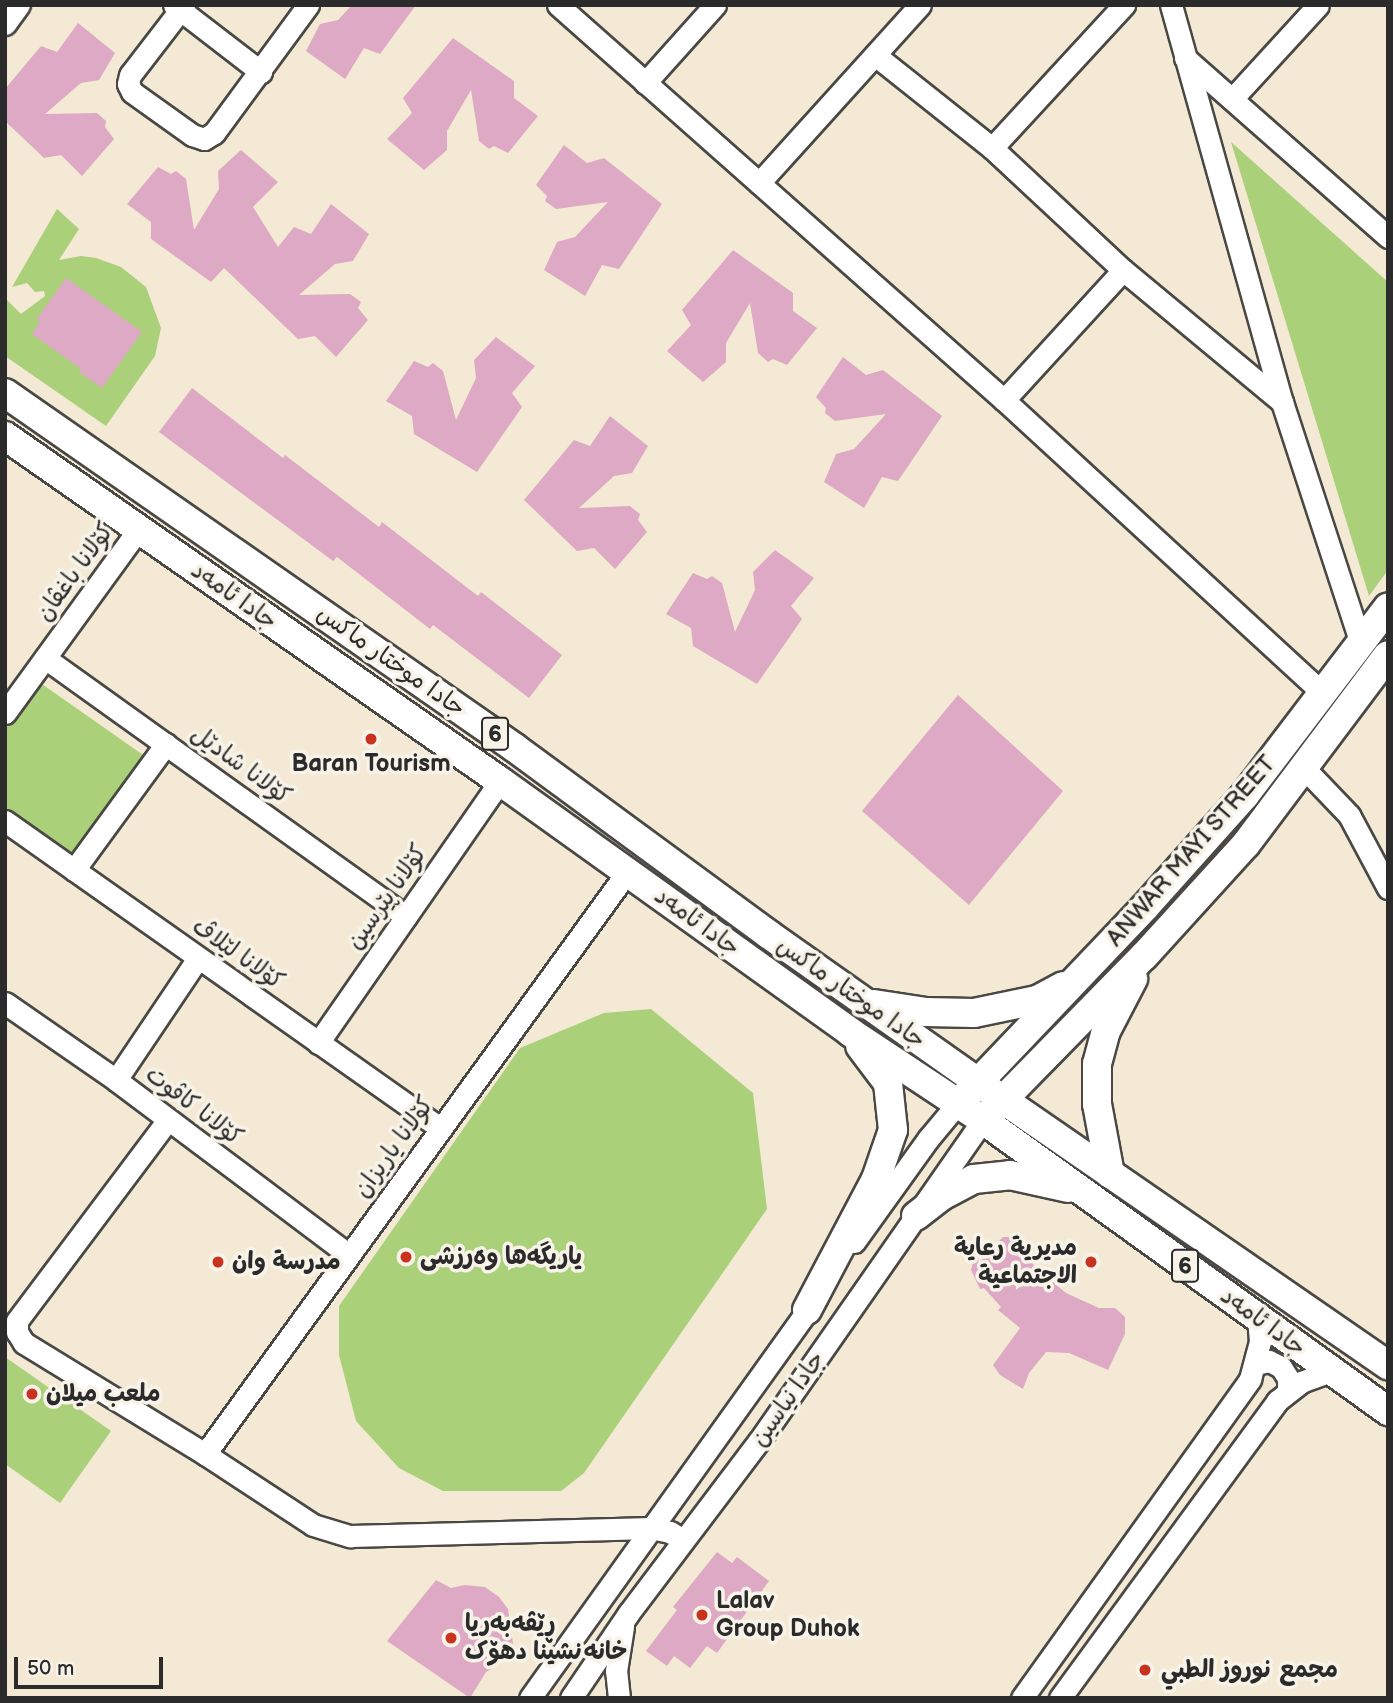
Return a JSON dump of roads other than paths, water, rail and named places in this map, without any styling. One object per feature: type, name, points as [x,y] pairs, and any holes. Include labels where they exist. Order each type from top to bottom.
[{"type":"main road","name":"جادا موختار ماكس","points":[[5,393],[516,748],[978,1082]]},
{"type":"main road","name":"جادا ئامەد","points":[[9,446],[138,530],[500,781],[850,1032],[983,1120],[1388,1411]]},
{"type":"main road","name":"ANWAR MAYI STREET","points":[[958,1103],[1145,908],[1245,795],[1388,607]]},
{"type":"main road","name":"ANWAR MAYI STREET","points":[[1002,1099],[1144,956],[1246,844],[1388,654]]},
{"type":"main road","points":[[1110,1174],[1097,1104],[1097,1064],[1106,1031],[1144,956]]},
{"type":"main road","points":[[866,1003],[926,1012],[974,1013],[1037,1000],[1077,978]]},
{"type":"main road","points":[[807,1310],[876,1179],[893,1130],[888,1083],[850,1032]]},
{"type":"main road","name":"جادا ئامەد","points":[[978,1082],[1388,1365]]},
{"type":"main road","name":"جادا نیاسین","points":[[983,1120],[1002,1099]]},
{"type":"main road","points":[[916,1216],[940,1197],[974,1180],[1010,1175],[1082,1192]]},
{"type":"street","points":[[5,24],[19,5]]},
{"type":"street","points":[[261,72],[179,7],[130,75],[128,84],[132,92],[192,135],[204,139],[214,133],[261,72],[308,5]]},
{"type":"street","points":[[558,5],[1004,400],[1324,694]]},
{"type":"street","points":[[645,83],[715,5]]},
{"type":"street","points":[[759,183],[920,5]]},
{"type":"street","points":[[992,148],[1124,5]]},
{"type":"street","points":[[1171,5],[1282,401],[1361,643]]},
{"type":"street","points":[[1232,99],[1318,5]]},
{"type":"street","points":[[875,55],[992,148],[1123,270],[1282,401]]},
{"type":"street","points":[[1185,58],[1388,237]]},
{"type":"street","points":[[1004,400],[1123,270]]},
{"type":"street","name":"کۆلانا باغڤان","points":[[5,713],[138,530]]},
{"type":"street","name":"کۆلانا شادێل","points":[[45,658],[406,916]]},
{"type":"street","points":[[74,870],[166,744]]},
{"type":"street","points":[[1304,768],[1349,815],[1388,888]]},
{"type":"street","name":"کۆلانا پێرسین","points":[[318,1042],[500,781]]},
{"type":"street","name":"کۆلانا لێلاڤ","points":[[5,821],[440,1128]]},
{"type":"street","name":"کۆلانا یاریزان","points":[[205,1454],[627,872]]},
{"type":"street","points":[[116,1080],[198,958]]},
{"type":"street","name":"کۆلانا کاڤوت","points":[[5,1003],[116,1080],[167,1121],[348,1254]]},
{"type":"street","name":"جادا نیاسین","points":[[530,1698],[928,1139],[958,1103]]},
{"type":"street","name":"جادا نیاسین","points":[[571,1698],[628,1614],[759,1441],[983,1120]]},
{"type":"street","points":[[167,1121],[11,1318],[17,1332],[33,1350],[205,1454],[313,1525],[350,1536],[651,1528],[670,1532],[683,1540]]},
{"type":"street","points":[[1022,1698],[1241,1392],[1256,1364],[1260,1341],[1258,1319]]},
{"type":"street","points":[[1256,1364],[1269,1361],[1281,1367],[1288,1378],[1288,1391]]},
{"type":"street","points":[[1060,1698],[1288,1391],[1309,1378],[1332,1371]]},
{"type":"street","points":[[619,1698],[616,1671],[619,1642],[628,1614]]},
{"type":"place","name":"Baran Tourism","points":[[371,739]]},
{"type":"place","name":"ياريگەها وەرزشی","points":[[406,1257]]},
{"type":"place","name":"مدرسة وان","points":[[218,1262]]},
{"type":"place","name":"مديرية رعاية الاجتماعية","points":[[1091,1262]]},
{"type":"place","name":"ملعب ميلان","points":[[32,1394]]},
{"type":"place","name":"Lalav Group Duhok","points":[[702,1615]]},
{"type":"place","name":"ڕێڤه‌به‌ریا خانەنشينا دهۆک","points":[[451,1638]]},
{"type":"place","name":"مجمع نوروز الطبي","points":[[1145,1670]]}]
